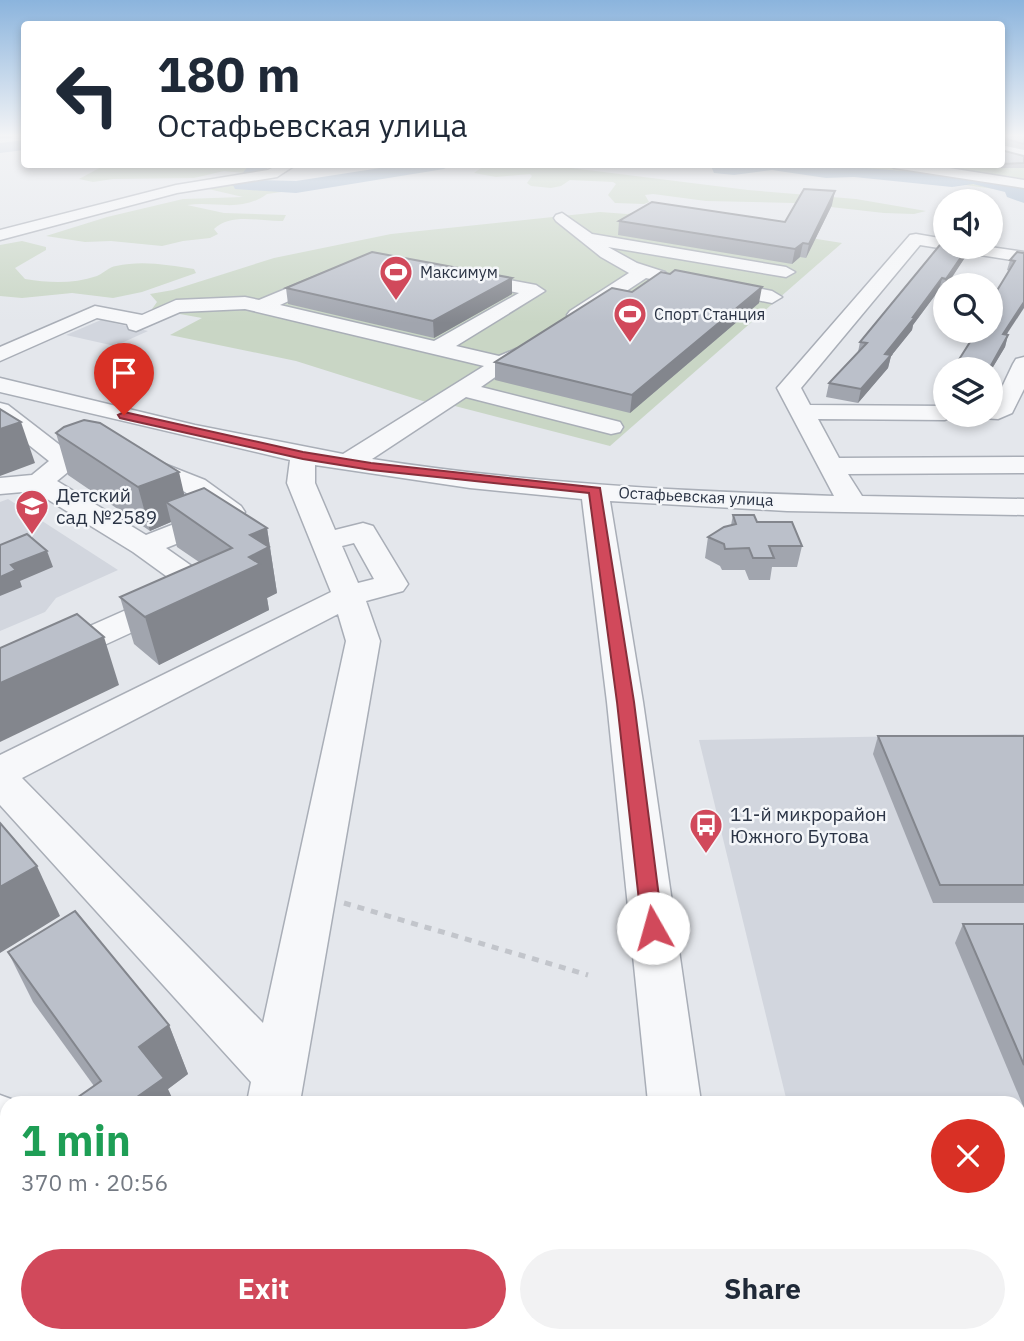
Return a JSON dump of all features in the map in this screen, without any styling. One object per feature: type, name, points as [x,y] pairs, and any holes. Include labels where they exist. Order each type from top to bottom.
[{"type":"street","points":[[0,235],[143,198]]},
{"type":"street","points":[[562,218],[619,263],[641,273],[772,297]]},
{"type":"street","points":[[588,239],[786,272]]},
{"type":"street","points":[[853,505],[789,388],[916,239],[933,242]]},
{"type":"street","points":[[1003,254],[1024,257]]},
{"type":"street","points":[[260,307],[346,269]]},
{"type":"street","points":[[438,348],[536,291],[447,273]]},
{"type":"street","points":[[560,326],[641,273]]},
{"type":"street","points":[[0,355],[95,312],[140,323],[176,306],[239,303],[503,363]]},
{"type":"street","points":[[59,328],[98,334]]},
{"type":"street","points":[[348,463],[537,341]]},
{"type":"street","points":[[1003,409],[1024,364]]},
{"type":"street","name":"Остафьевская улица","points":[[5,389],[303,455],[457,478],[595,490],[853,505],[1024,507]]},
{"type":"street","points":[[464,390],[611,427]]},
{"type":"street","points":[[0,410],[73,455],[115,453],[195,486],[231,512],[144,547]]},
{"type":"street","points":[[800,412],[933,412]]},
{"type":"street","points":[[0,486],[39,482],[124,415]]},
{"type":"street","points":[[276,1088],[362,640],[348,596],[301,483],[303,455]]},
{"type":"street","points":[[830,466],[1024,465]]},
{"type":"street","points":[[0,679],[202,588],[144,547],[39,482]]},
{"type":"street","points":[[595,490],[625,702],[674,1096]]},
{"type":"street","points":[[0,772],[348,596]]},
{"type":"street","points":[[0,780],[276,1088]]},
{"type":"path","points":[[312,894],[588,975]]},
{"type":"shaded area","points":[[101,320],[148,331],[115,346],[66,335]]},
{"type":"shaded area","name":"Детский сад №2589","points":[[8,499],[118,570],[56,598],[45,612],[0,631],[0,502]]},
{"type":"shaded area","points":[[1024,734],[1024,1096],[786,1096],[699,740]]},
{"type":"green space","points":[[261,198],[238,205],[187,205],[224,213],[286,215],[283,221],[229,221],[214,229],[218,234],[210,238],[162,246],[111,241],[85,242],[46,236],[107,217],[183,199]]},
{"type":"green space","points":[[610,198],[646,198],[649,202],[644,204],[615,203]]},
{"type":"green space","points":[[680,198],[839,198],[926,211],[914,214],[884,213],[795,203],[706,201]]},
{"type":"green space","points":[[642,211],[842,243],[610,446],[451,405],[429,403],[296,361],[170,335],[202,318],[152,309],[157,302],[150,294],[173,290],[274,258],[391,234],[600,212],[627,214]]},
{"type":"green space","points":[[22,241],[46,247],[46,250],[15,268],[25,279],[70,282],[97,276],[113,267],[136,263],[185,267],[194,269],[196,273],[142,292],[113,298],[72,293],[22,298],[0,296],[0,245]]},
{"type":"building","points":[[799,198],[832,198],[809,244],[803,243],[795,249],[619,221],[652,202],[785,222]]},
{"type":"building","points":[[372,252],[512,278],[433,321],[286,288]]},
{"type":"building","points":[[1017,252],[1024,253],[1024,302],[1003,334],[1003,281],[1015,261],[1010,260]]},
{"type":"building","points":[[933,253],[933,259],[960,259],[950,273],[933,273],[933,290],[885,354],[891,355],[861,389],[829,383],[867,343],[860,342]]},
{"type":"building","name":"Спорт Станция","points":[[675,270],[762,287],[632,395],[495,362],[612,288],[632,292],[661,272],[670,274]]},
{"type":"building","points":[[1003,334],[1008,335],[996,357],[961,357],[969,343],[1003,343]]},
{"type":"building","points":[[0,409],[21,422],[0,429]]},
{"type":"building","points":[[84,420],[100,423],[179,472],[138,487],[56,433]]},
{"type":"building","points":[[204,488],[267,528],[250,535],[269,547],[249,557],[260,564],[145,617],[120,597],[232,548],[166,502]]},
{"type":"building","points":[[733,515],[754,515],[757,522],[792,522],[802,546],[769,546],[774,558],[753,558],[749,548],[725,549],[724,544],[708,537],[724,527],[736,524]]},
{"type":"building","points":[[27,534],[47,551],[11,565],[16,570],[0,577],[0,545]]},
{"type":"building","points":[[77,614],[104,637],[0,683],[0,648]]},
{"type":"building","points":[[878,736],[1024,736],[1024,885],[940,885]]},
{"type":"building","points":[[0,823],[37,866],[0,887]]},
{"type":"building","points":[[75,911],[169,1025],[139,1047],[164,1078],[138,1096],[80,1096],[101,1081],[8,952]]},
{"type":"building","points":[[963,924],[1024,924],[1024,1065]]},
{"type":"place","name":"Максимум","points":[[396,302]]},
{"type":"place","name":"Спорт Станция","points":[[630,344]]},
{"type":"place","name":"Детский сад №2589","points":[[32,536]]},
{"type":"place","name":"11-й микрорайон Южного Бутова","points":[[706,855]]},
{"type":"route","points":[[124,415],[303,455],[371,467],[457,478],[595,490],[653,928]]}]
